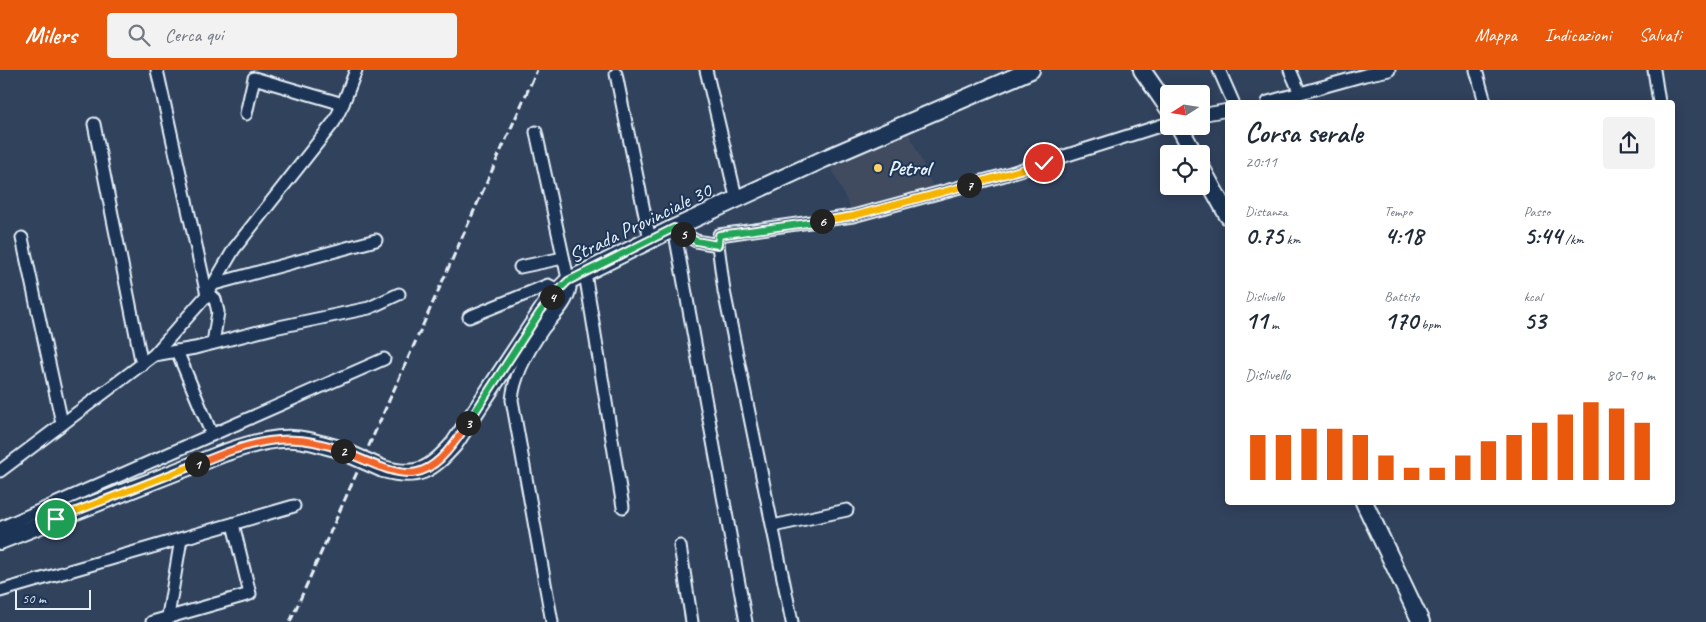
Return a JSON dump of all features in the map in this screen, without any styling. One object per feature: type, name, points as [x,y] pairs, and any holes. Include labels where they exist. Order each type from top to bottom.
[{"type":"street","points":[[157,70],[207,295]]},
{"type":"street","points":[[0,471],[154,355],[207,295],[234,249],[334,122],[356,70]]},
{"type":"street","points":[[706,70],[737,201]]},
{"type":"street","name":"Strada Provinciale 30","points":[[0,541],[224,453],[248,445],[278,439],[307,440],[336,448],[383,469],[404,474],[415,473],[435,465],[454,444],[540,312],[563,286],[674,228],[1031,70]]},
{"type":"street","points":[[1142,70],[1160,96]]},
{"type":"street","points":[[1219,70],[1232,100]]},
{"type":"street","points":[[1290,70],[1300,93]]},
{"type":"street","points":[[1275,100],[1364,73],[1389,70]]},
{"type":"street","points":[[1476,70],[1484,100]]},
{"type":"street","points":[[1654,70],[1659,100]]},
{"type":"street","points":[[616,74],[650,240]]},
{"type":"street","points":[[246,114],[254,78],[343,104]]},
{"type":"street","points":[[1210,113],[1225,111]]},
{"type":"street","points":[[94,124],[142,365]]},
{"type":"street","points":[[792,622],[774,526],[724,291],[718,245],[719,235],[853,216],[1001,176],[1160,126]]},
{"type":"street","points":[[536,132],[564,258],[563,286]]},
{"type":"street","points":[[1210,183],[1225,211]]},
{"type":"street","points":[[674,228],[696,241],[718,245]]},
{"type":"street","points":[[674,228],[746,622]]},
{"type":"street","points":[[22,238],[62,423]]},
{"type":"street","points":[[214,284],[376,240]]},
{"type":"street","points":[[520,267],[564,258]]},
{"type":"street","points":[[585,273],[623,507]]},
{"type":"street","points":[[470,317],[548,285],[570,288],[566,300],[529,352],[516,380],[512,400],[552,622]]},
{"type":"street","points":[[154,355],[369,308],[399,294]]},
{"type":"street","points":[[207,295],[215,299],[218,312],[213,343]]},
{"type":"street","points":[[177,351],[199,392],[212,435]]},
{"type":"street","points":[[0,528],[384,359]]},
{"type":"street","points":[[1365,505],[1421,622]]},
{"type":"street","points":[[0,591],[294,506]]},
{"type":"street","points":[[774,526],[847,510]]},
{"type":"street","points":[[152,622],[168,620],[250,594],[233,524]]},
{"type":"street","points":[[168,620],[182,539]]},
{"type":"street","points":[[680,546],[692,622]]},
{"type":"shaded area","points":[[909,133],[935,191],[852,212],[831,167]]},
{"type":"railway","points":[[290,622],[537,70]]},
{"type":"place","name":"Petrol","points":[[878,168]]},
{"type":"route","points":[[56,519],[224,453],[248,445],[278,439],[307,440],[336,448],[383,469],[404,474],[415,473],[435,465],[454,444],[540,312],[558,290],[568,281],[674,228],[696,241],[718,245],[719,235],[853,216],[1044,163]]}]
